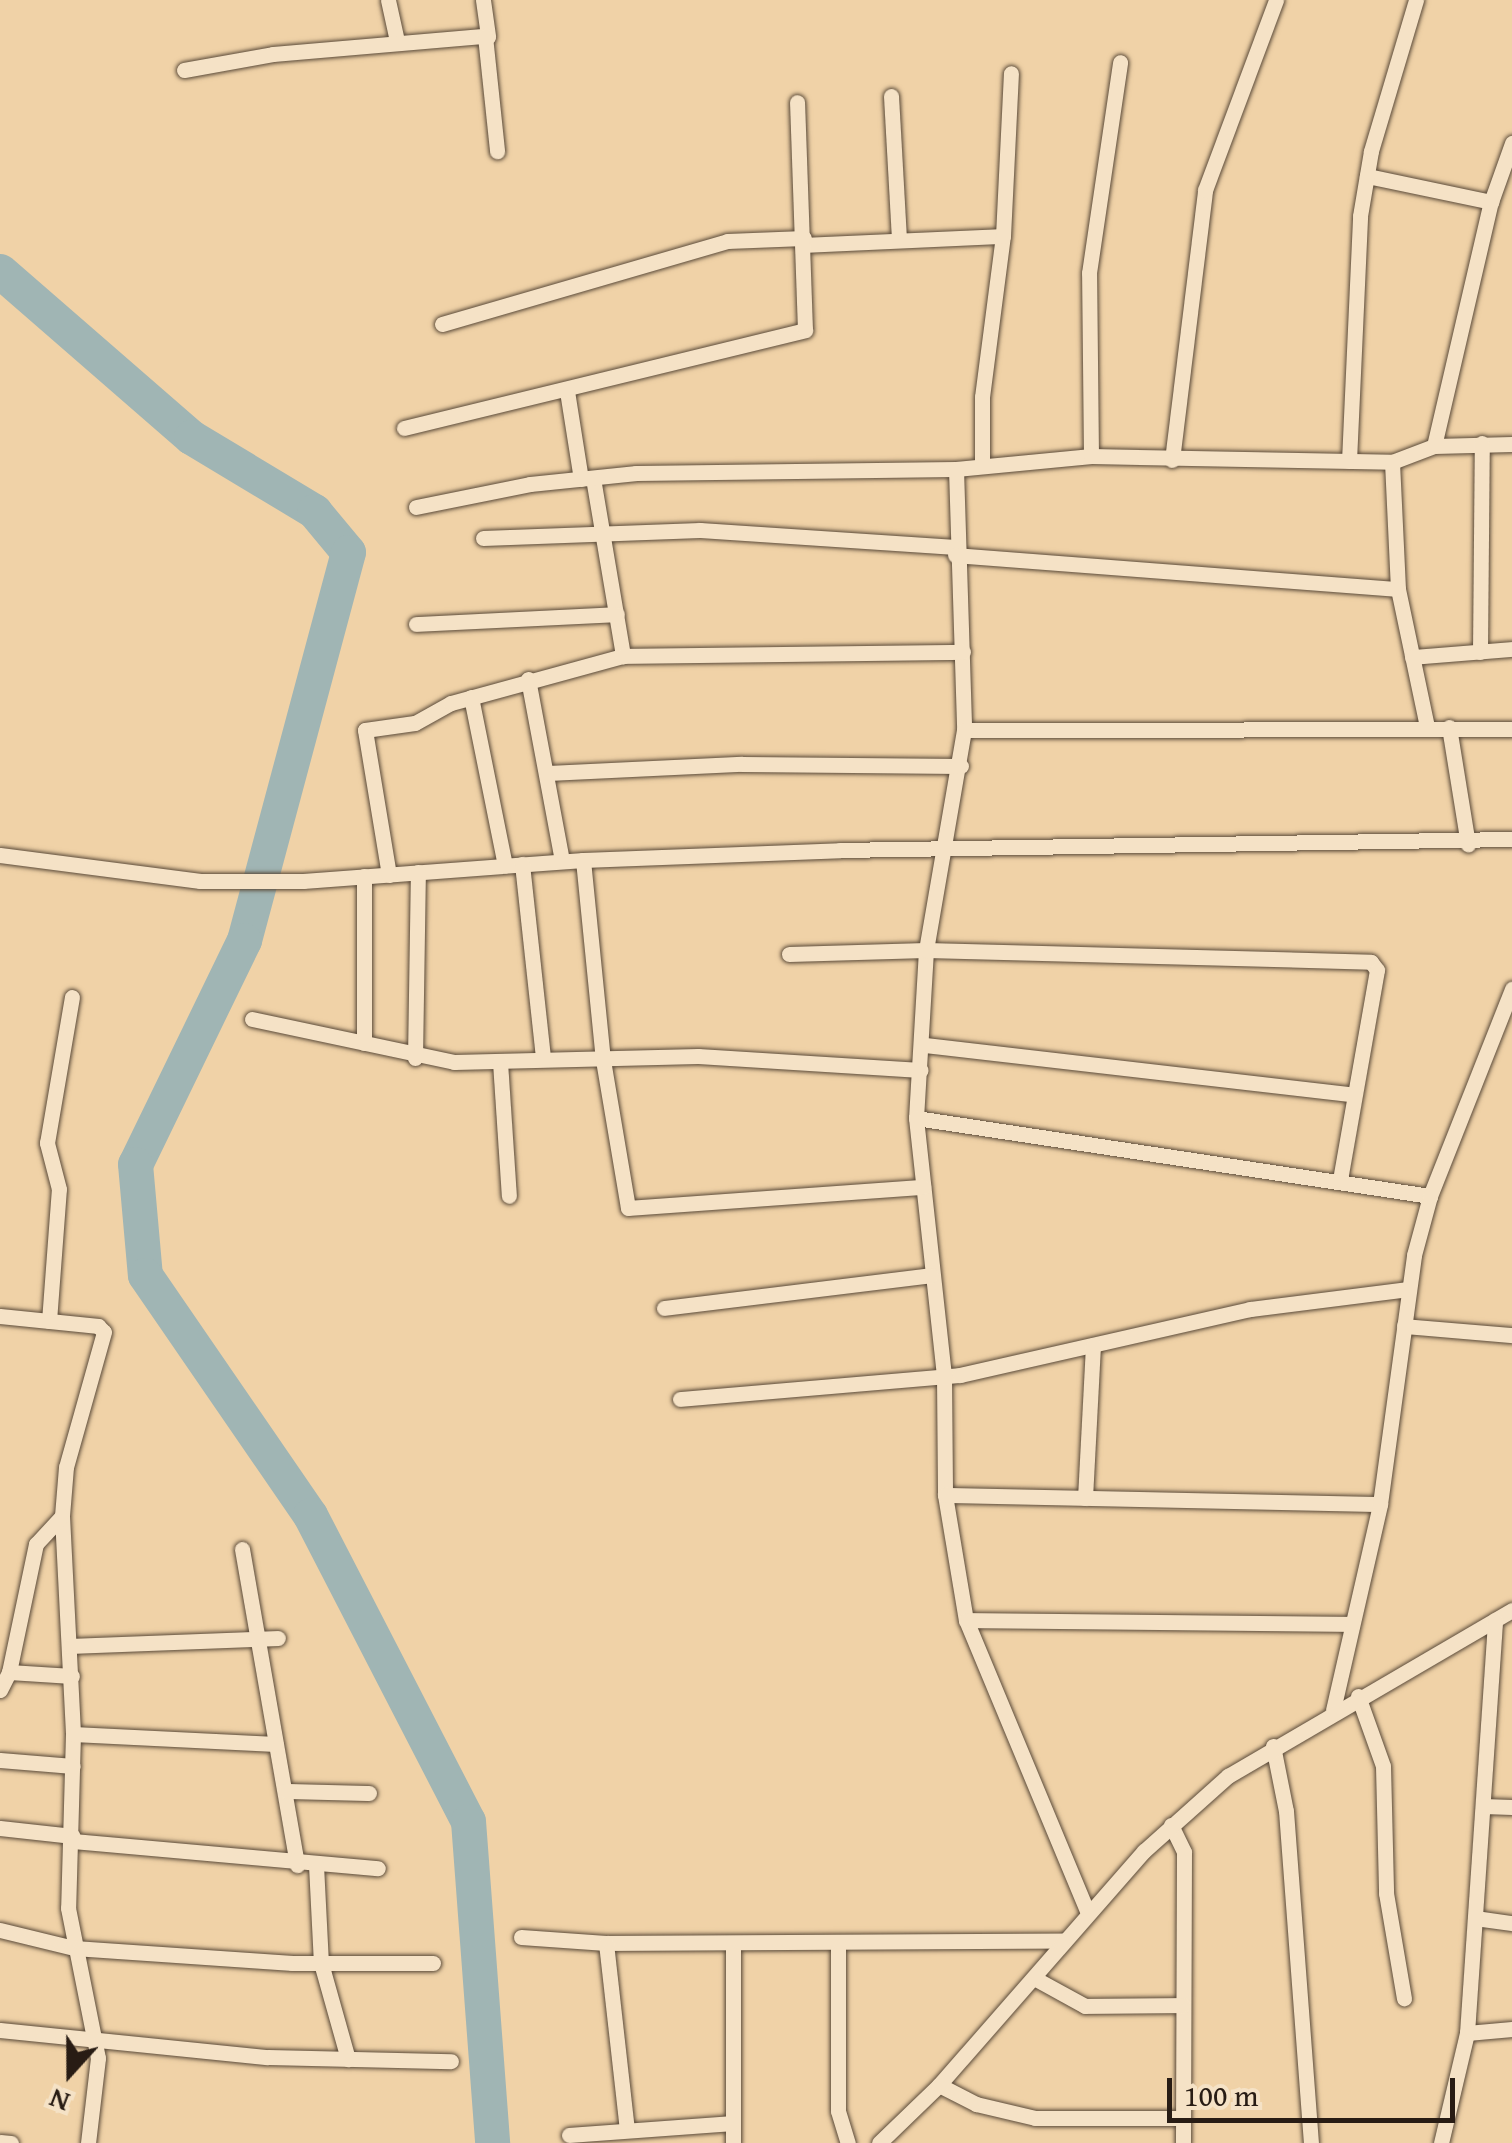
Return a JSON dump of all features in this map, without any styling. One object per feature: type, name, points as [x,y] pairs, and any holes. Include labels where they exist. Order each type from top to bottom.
[{"type":"street","points":[[388,0],[396,41]]},
{"type":"street","points":[[482,0],[496,151]]},
{"type":"street","points":[[1172,460],[1205,190],[1276,0]]},
{"type":"street","points":[[1349,461],[1367,176],[1416,0]]},
{"type":"street","points":[[184,70],[396,41],[488,37]]},
{"type":"street","points":[[1091,456],[1089,274],[1120,62]]},
{"type":"street","points":[[982,466],[982,397],[1002,236],[1011,72]]},
{"type":"street","points":[[891,96],[899,239]]},
{"type":"street","points":[[404,428],[800,333],[806,325],[797,102]]},
{"type":"street","points":[[1434,446],[1491,202],[1505,183],[1512,143]]},
{"type":"street","points":[[1367,176],[1491,202]]},
{"type":"street","points":[[442,324],[727,241],[1002,236]]},
{"type":"street","points":[[567,391],[603,530],[624,656]]},
{"type":"street","points":[[1480,652],[1482,443]]},
{"type":"street","points":[[416,506],[587,478],[956,468],[1091,456],[1392,462],[1434,446],[1512,444]]},
{"type":"street","points":[[1392,462],[1398,589],[1426,728]]},
{"type":"street","points":[[956,468],[955,551],[963,652],[962,766],[926,950],[925,1045],[916,1118],[944,1376],[945,1495],[966,1620],[1087,1911]]},
{"type":"street","points":[[484,538],[603,530],[955,551],[1398,589]]},
{"type":"street","points":[[416,624],[616,614]]},
{"type":"street","points":[[1412,657],[1512,650]]},
{"type":"street","points":[[389,874],[362,735],[415,723],[471,697],[528,679],[624,656],[963,652]]},
{"type":"street","points":[[528,679],[562,861]]},
{"type":"street","points":[[471,697],[514,865],[543,1058]]},
{"type":"street","points":[[1449,728],[1468,844]]},
{"type":"street","points":[[964,730],[1512,729]]},
{"type":"street","points":[[548,773],[742,764],[962,766]]},
{"type":"street","points":[[0,855],[200,881],[303,881],[583,860],[948,849],[1468,844],[1512,839]]},
{"type":"street","points":[[583,860],[603,1060],[628,1208],[923,1187]]},
{"type":"street","points":[[415,1058],[418,872]]},
{"type":"street","points":[[364,876],[364,1043]]},
{"type":"street","points":[[788,954],[926,950],[1370,962],[1377,970],[1340,1180]]},
{"type":"street","points":[[1334,1710],[1380,1504],[1409,1288],[1430,1196],[1512,990]]},
{"type":"street","points":[[49,1321],[59,1189],[47,1143],[72,996]]},
{"type":"street","points":[[252,1018],[415,1058],[500,1062],[698,1056],[921,1070]]},
{"type":"street","points":[[1496,1027],[1512,1035]]},
{"type":"street","points":[[925,1045],[1354,1096]]},
{"type":"street","points":[[500,1062],[509,1196]]},
{"type":"street","points":[[916,1118],[1430,1196]]},
{"type":"street","points":[[664,1308],[931,1275]]},
{"type":"street","points":[[680,1399],[944,1376],[1250,1309],[1409,1288]]},
{"type":"street","points":[[0,1316],[104,1332],[66,1467],[62,1516],[73,1734],[73,1838],[66,1882],[74,1948],[98,2058],[88,2143]]},
{"type":"street","points":[[1404,1326],[1512,1335]]},
{"type":"street","points":[[1084,1498],[1093,1345]]},
{"type":"street","points":[[945,1495],[1380,1504]]},
{"type":"street","points":[[0,1690],[10,1672],[36,1544],[62,1516]]},
{"type":"street","points":[[242,1549],[297,1865]]},
{"type":"street","points":[[879,2143],[939,2085],[1034,1978],[1087,1911],[1171,1825],[1273,1746],[1512,1610]]},
{"type":"street","points":[[966,1620],[1352,1624]]},
{"type":"street","points":[[1440,2143],[1467,2033],[1496,1620]]},
{"type":"street","points":[[70,1646],[278,1638]]},
{"type":"street","points":[[10,1672],[72,1676]]},
{"type":"street","points":[[1358,1696],[1383,1766],[1387,1911],[1404,1998]]},
{"type":"street","points":[[73,1734],[276,1744]]},
{"type":"street","points":[[1273,1746],[1286,1811],[1311,2143]]},
{"type":"street","points":[[0,1760],[73,1766]]},
{"type":"street","points":[[286,1791],[369,1794]]},
{"type":"street","points":[[1484,1806],[1512,1808]]},
{"type":"street","points":[[1171,1825],[1184,1852],[1183,2143]]},
{"type":"street","points":[[0,1828],[297,1865],[378,1868]]},
{"type":"street","points":[[316,1866],[321,1963],[348,2059]]},
{"type":"street","points":[[1475,1918],[1512,1923]]},
{"type":"street","points":[[0,1930],[74,1948],[321,1963],[432,1963]]},
{"type":"street","points":[[521,1937],[606,1943],[734,1944],[1064,1941]]},
{"type":"street","points":[[606,1943],[628,2130]]},
{"type":"street","points":[[733,2143],[734,1944]]},
{"type":"street","points":[[838,1944],[838,2111],[848,2143]]},
{"type":"street","points":[[1034,1978],[1085,2006],[1182,2005]]},
{"type":"street","points":[[1467,2033],[1512,2029]]},
{"type":"street","points":[[0,2030],[94,2042],[348,2059],[451,2061]]},
{"type":"street","points":[[939,2085],[976,2104],[1035,2118],[1183,2118]]},
{"type":"street","points":[[569,2135],[733,2122]]},
{"type":"street","points":[[0,2142],[12,2143]]},
{"type":"waterway","points":[[0,271],[191,437],[314,511],[348,552],[244,940],[135,1164],[145,1275],[310,1515],[468,1821],[492,2143]]}]
